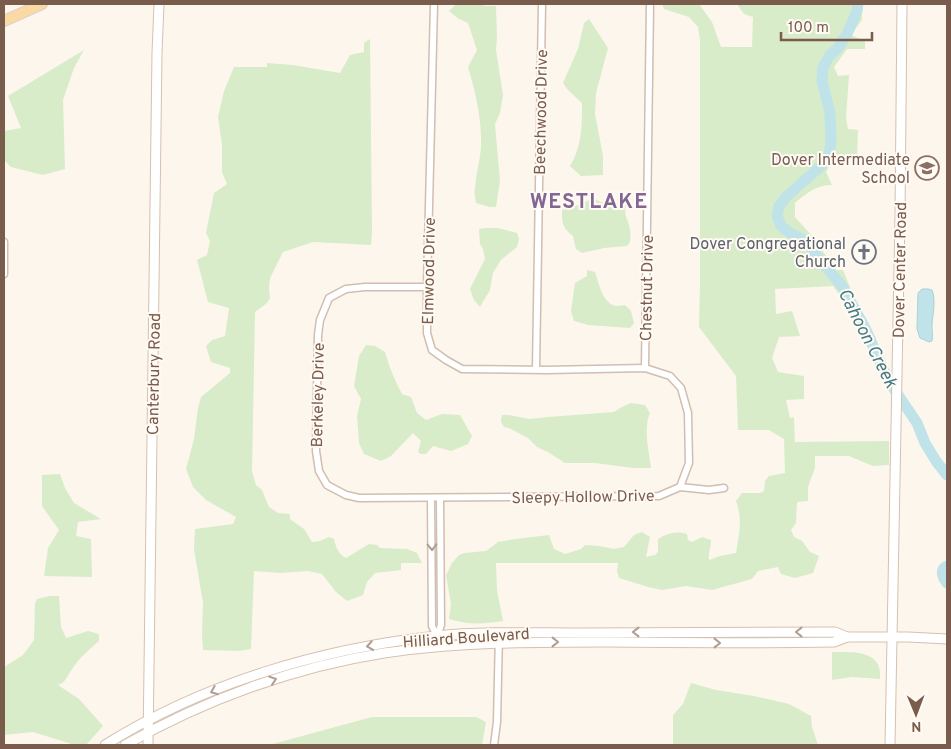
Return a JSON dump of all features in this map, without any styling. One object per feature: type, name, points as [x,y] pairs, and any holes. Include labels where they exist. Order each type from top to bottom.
[{"type":"main road","points":[[4,22],[42,4]]},
{"type":"main road","name":"Canterbury Road","points":[[148,745],[159,4]]},
{"type":"main road","name":"Dover Center Road","points":[[890,745],[902,4]]},
{"type":"main road","name":"Hilliard Boulevard","points":[[105,745],[148,721],[190,701],[261,673],[335,653],[437,636],[499,633],[835,632],[846,637]]},
{"type":"main road","name":"Hilliard Boulevard","points":[[125,745],[170,721],[212,702],[290,675],[336,662],[437,646],[499,643],[834,642],[846,637],[947,639]]},
{"type":"street","name":"Elmwood Drive","points":[[434,4],[427,287],[427,333],[432,350],[462,369],[645,368]]},
{"type":"street","name":"Beechwood Drive","points":[[536,370],[542,4]]},
{"type":"street","name":"Chestnut Drive","points":[[645,368],[650,4]]},
{"type":"street","points":[[4,242],[4,274]]},
{"type":"street","name":"Berkeley Drive","points":[[427,287],[365,287],[346,289],[329,298],[320,320],[318,335],[316,450],[318,471],[327,485],[346,496],[359,498],[440,498]]},
{"type":"street","points":[[645,368],[670,376],[681,388],[688,413],[689,463],[680,487]]},
{"type":"street","name":"Sleepy Hollow Drive","points":[[440,498],[659,496],[680,487],[709,490],[724,488]]},
{"type":"street","points":[[431,498],[432,626],[437,636]]},
{"type":"street","points":[[437,646],[440,625],[440,498]]},
{"type":"street","points":[[494,745],[497,722],[499,633]]},
{"type":"green space","points":[[456,4],[496,6],[496,50],[503,95],[500,113],[495,124],[500,181],[496,207],[476,203],[475,191],[481,148],[481,127],[468,67],[477,50],[468,23],[449,11]]},
{"type":"green space","points":[[662,4],[699,4],[712,22],[721,47],[752,47],[753,17],[744,14],[737,4],[861,4],[862,20],[851,35],[865,41],[865,49],[847,49],[834,67],[838,76],[849,75],[846,118],[848,129],[858,130],[857,159],[832,161],[826,172],[832,185],[816,188],[795,203],[795,217],[813,237],[836,270],[843,270],[855,300],[844,301],[833,286],[775,289],[776,314],[792,311],[800,336],[779,337],[772,358],[778,372],[804,376],[804,399],[786,400],[790,418],[794,417],[795,442],[889,441],[889,465],[873,466],[849,456],[815,456],[815,468],[808,487],[808,501],[797,502],[796,523],[791,530],[794,537],[802,541],[810,552],[819,556],[813,573],[795,578],[781,574],[778,567],[758,571],[752,579],[712,590],[686,586],[662,590],[619,578],[617,571],[618,563],[496,563],[497,590],[503,621],[476,623],[449,619],[451,604],[446,575],[452,563],[459,555],[486,551],[498,542],[549,535],[554,549],[565,554],[581,549],[585,545],[614,549],[624,547],[634,535],[642,532],[650,537],[646,557],[655,555],[658,552],[658,539],[668,534],[679,533],[687,534],[688,540],[692,542],[702,537],[711,540],[709,560],[736,553],[740,521],[736,501],[742,493],[760,493],[764,491],[765,481],[769,476],[785,473],[784,439],[769,430],[738,430],[736,376],[699,327],[700,40],[698,27],[689,17],[664,9]]},
{"type":"green space","points":[[589,19],[608,48],[596,93],[595,114],[603,156],[603,175],[581,176],[570,166],[579,144],[582,103],[563,83],[578,49],[584,23]]},
{"type":"green space","points":[[370,39],[371,245],[313,242],[283,252],[270,278],[270,298],[267,303],[255,312],[252,471],[256,485],[262,490],[269,507],[278,513],[290,514],[290,519],[304,529],[312,542],[329,537],[334,539],[339,552],[346,558],[369,544],[377,545],[380,548],[407,549],[417,553],[422,563],[401,563],[401,570],[375,573],[367,582],[363,595],[347,601],[336,592],[322,574],[308,571],[280,573],[254,571],[251,649],[239,651],[203,650],[203,603],[194,549],[195,529],[233,524],[236,517],[206,500],[193,487],[186,469],[194,439],[201,397],[230,373],[230,368],[211,362],[206,346],[212,340],[225,336],[229,308],[208,302],[197,260],[207,255],[210,241],[206,233],[214,193],[227,184],[222,172],[222,145],[218,117],[224,91],[234,67],[267,67],[267,63],[293,65],[340,73],[350,55],[364,52],[364,43]]},
{"type":"green space","points":[[84,50],[74,68],[63,100],[65,169],[43,175],[11,167],[4,160],[4,131],[21,128],[8,96]]},
{"type":"green space","points":[[593,198],[607,205],[624,202],[630,233],[630,242],[627,246],[604,248],[582,253],[576,249],[573,236],[563,224],[562,210]]},
{"type":"green space","points":[[498,228],[517,233],[519,239],[517,247],[501,260],[493,273],[490,290],[480,307],[474,300],[470,289],[485,259],[480,244],[479,229]]},
{"type":"green space","points":[[587,270],[595,272],[607,301],[616,306],[625,305],[631,311],[634,323],[630,328],[588,325],[574,321],[571,311],[575,283],[587,276]]},
{"type":"green space","points":[[366,345],[375,346],[385,352],[392,374],[402,394],[411,397],[417,413],[426,420],[442,414],[460,415],[472,436],[468,444],[451,451],[433,446],[426,454],[421,454],[418,452],[421,441],[413,433],[391,456],[381,461],[364,454],[359,443],[357,416],[361,399],[354,386],[359,356]]},
{"type":"green space","points":[[631,403],[645,405],[650,413],[647,433],[651,468],[633,468],[595,463],[565,463],[537,447],[528,438],[504,427],[501,422],[502,415],[530,419],[614,412]]},
{"type":"green space","points":[[60,474],[65,488],[74,503],[101,519],[78,522],[76,536],[91,539],[92,577],[44,576],[48,548],[59,530],[42,506],[42,475]]},
{"type":"green space","points":[[59,596],[61,627],[66,638],[88,631],[99,634],[99,641],[79,660],[65,681],[58,685],[79,699],[103,726],[86,745],[75,745],[33,732],[4,735],[4,667],[23,655],[34,640],[35,603],[37,599]]},
{"type":"green space","points":[[832,652],[865,654],[871,657],[877,662],[880,669],[880,679],[852,677],[832,680]]},
{"type":"green space","points":[[691,683],[716,690],[789,704],[811,716],[812,727],[818,745],[673,745],[673,715],[683,704]]},
{"type":"green space","points":[[372,717],[476,717],[486,722],[482,745],[269,745]]},
{"type":"water","points":[[922,289],[932,290],[934,298],[932,341],[929,342],[920,338],[917,329],[918,293]]},
{"type":"waterway","name":"Cahoon Creek","points":[[858,4],[847,34],[823,67],[822,81],[830,113],[831,142],[829,155],[822,165],[786,197],[779,206],[777,216],[781,226],[808,243],[842,286],[866,330],[888,380],[917,423],[925,443],[936,461],[947,475]]},
{"type":"waterway","name":"Cahoon Creek","points":[[947,566],[942,572],[947,583]]},
{"type":"place","name":"Dover Intermediate School","points":[[927,168]]},
{"type":"place","name":"Dover Congregational Church","points":[[864,252]]},
{"type":"district","name":"WESTLAKE","points":[[589,201]]}]
